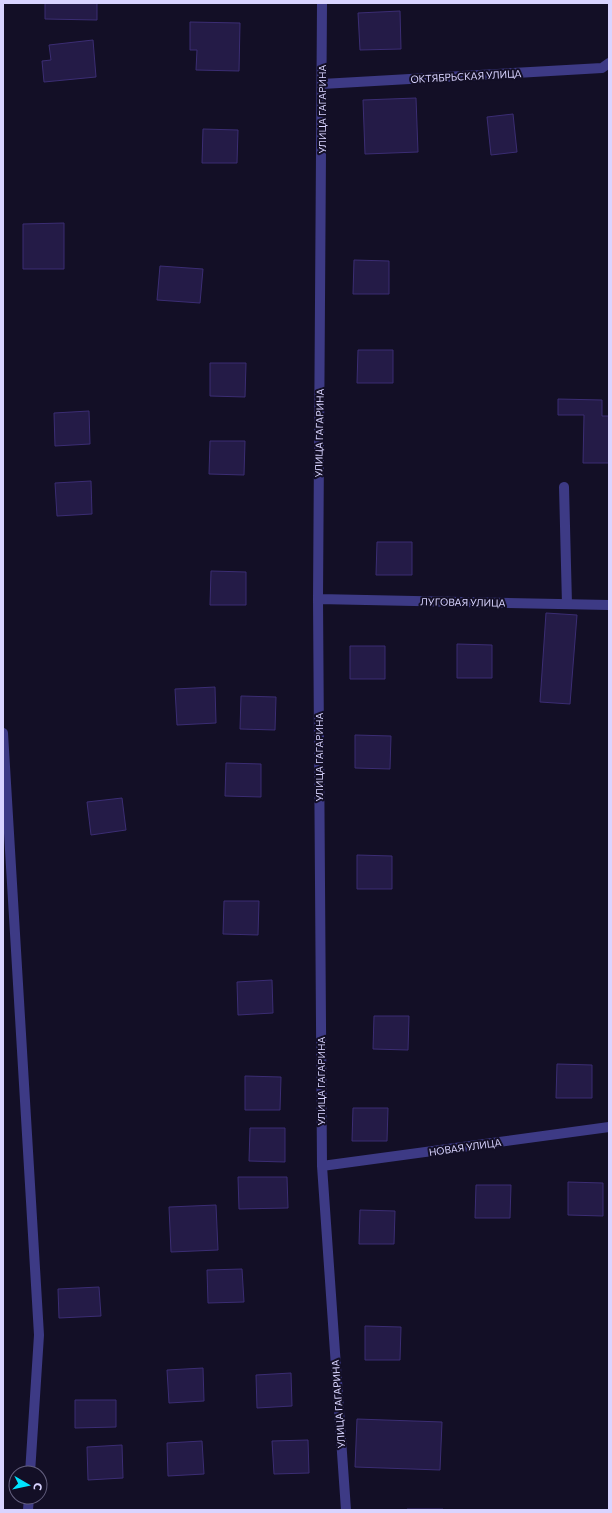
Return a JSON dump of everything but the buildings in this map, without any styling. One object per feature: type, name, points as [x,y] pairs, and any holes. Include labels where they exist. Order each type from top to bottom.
[{"type":"street","name":"УЛИЦА ГАГАРИНА","points":[[322,3],[318,599],[322,1166],[346,1510]]},
{"type":"street","name":"ОКТЯБРЬСКАЯ УЛИЦА","points":[[322,84],[602,68],[609,63]]},
{"type":"street","points":[[564,487],[567,604]]},
{"type":"street","name":"ЛУГОВАЯ УЛИЦА","points":[[318,599],[609,605]]},
{"type":"street","points":[[3,734],[39,1335],[31,1465]]},
{"type":"street","name":"НОВАЯ УЛИЦА","points":[[322,1166],[609,1127]]}]
